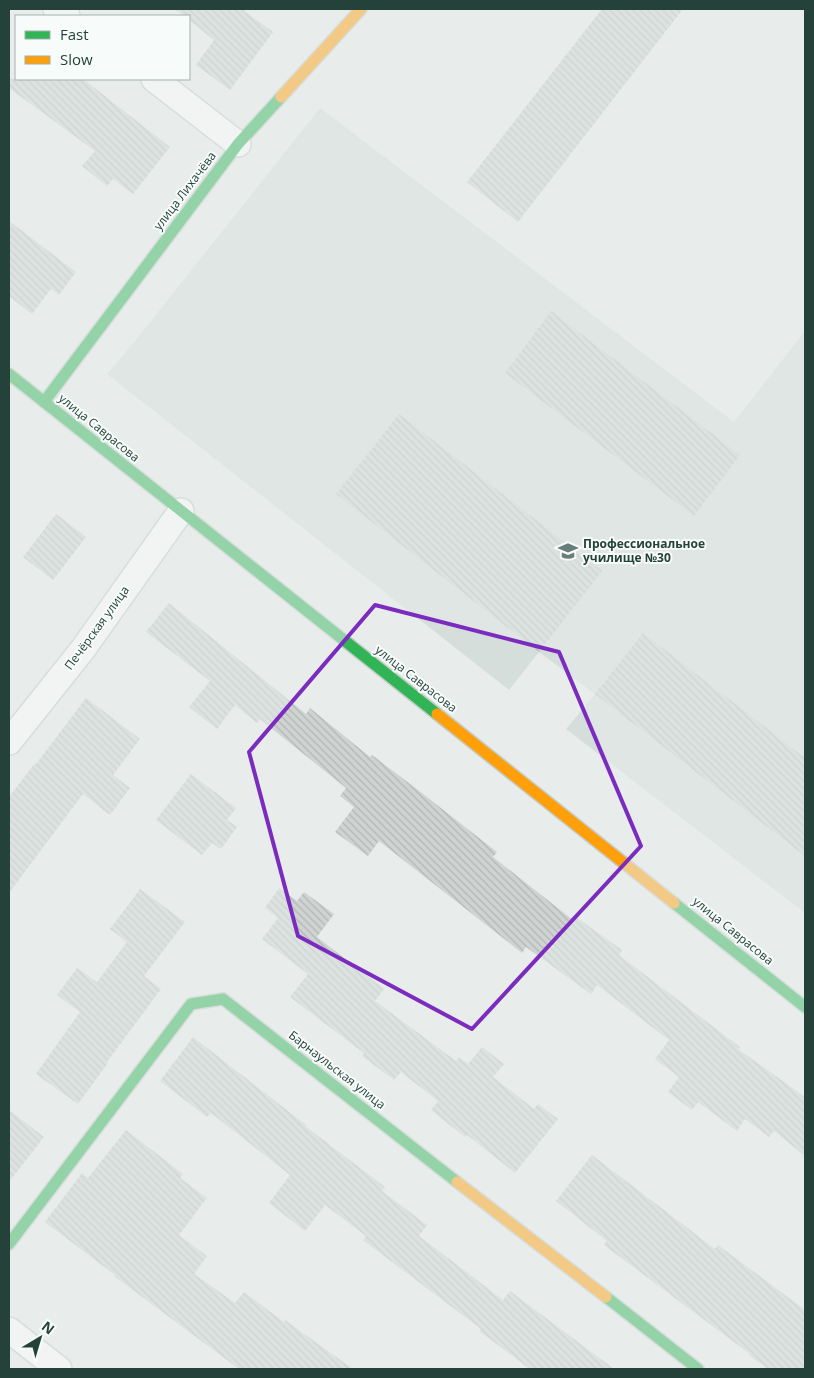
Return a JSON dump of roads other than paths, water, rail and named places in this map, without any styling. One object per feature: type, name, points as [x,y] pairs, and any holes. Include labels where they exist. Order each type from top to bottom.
[{"type":"street","name":"улица Лихачёва","points":[[44,402],[238,144],[360,9]]},
{"type":"street","points":[[155,80],[238,144]]},
{"type":"street","name":"улица Саврасова","points":[[9,374],[805,1007]]},
{"type":"street","name":"Печёрская улица","points":[[9,742],[83,649],[180,511]]},
{"type":"street","name":"Барнаульская улица","points":[[9,1244],[191,1004],[223,999],[698,1369]]},
{"type":"street","points":[[9,1330],[59,1369]]},
{"type":"place","name":"Профессиональное училище №30","points":[[568,551]]}]
